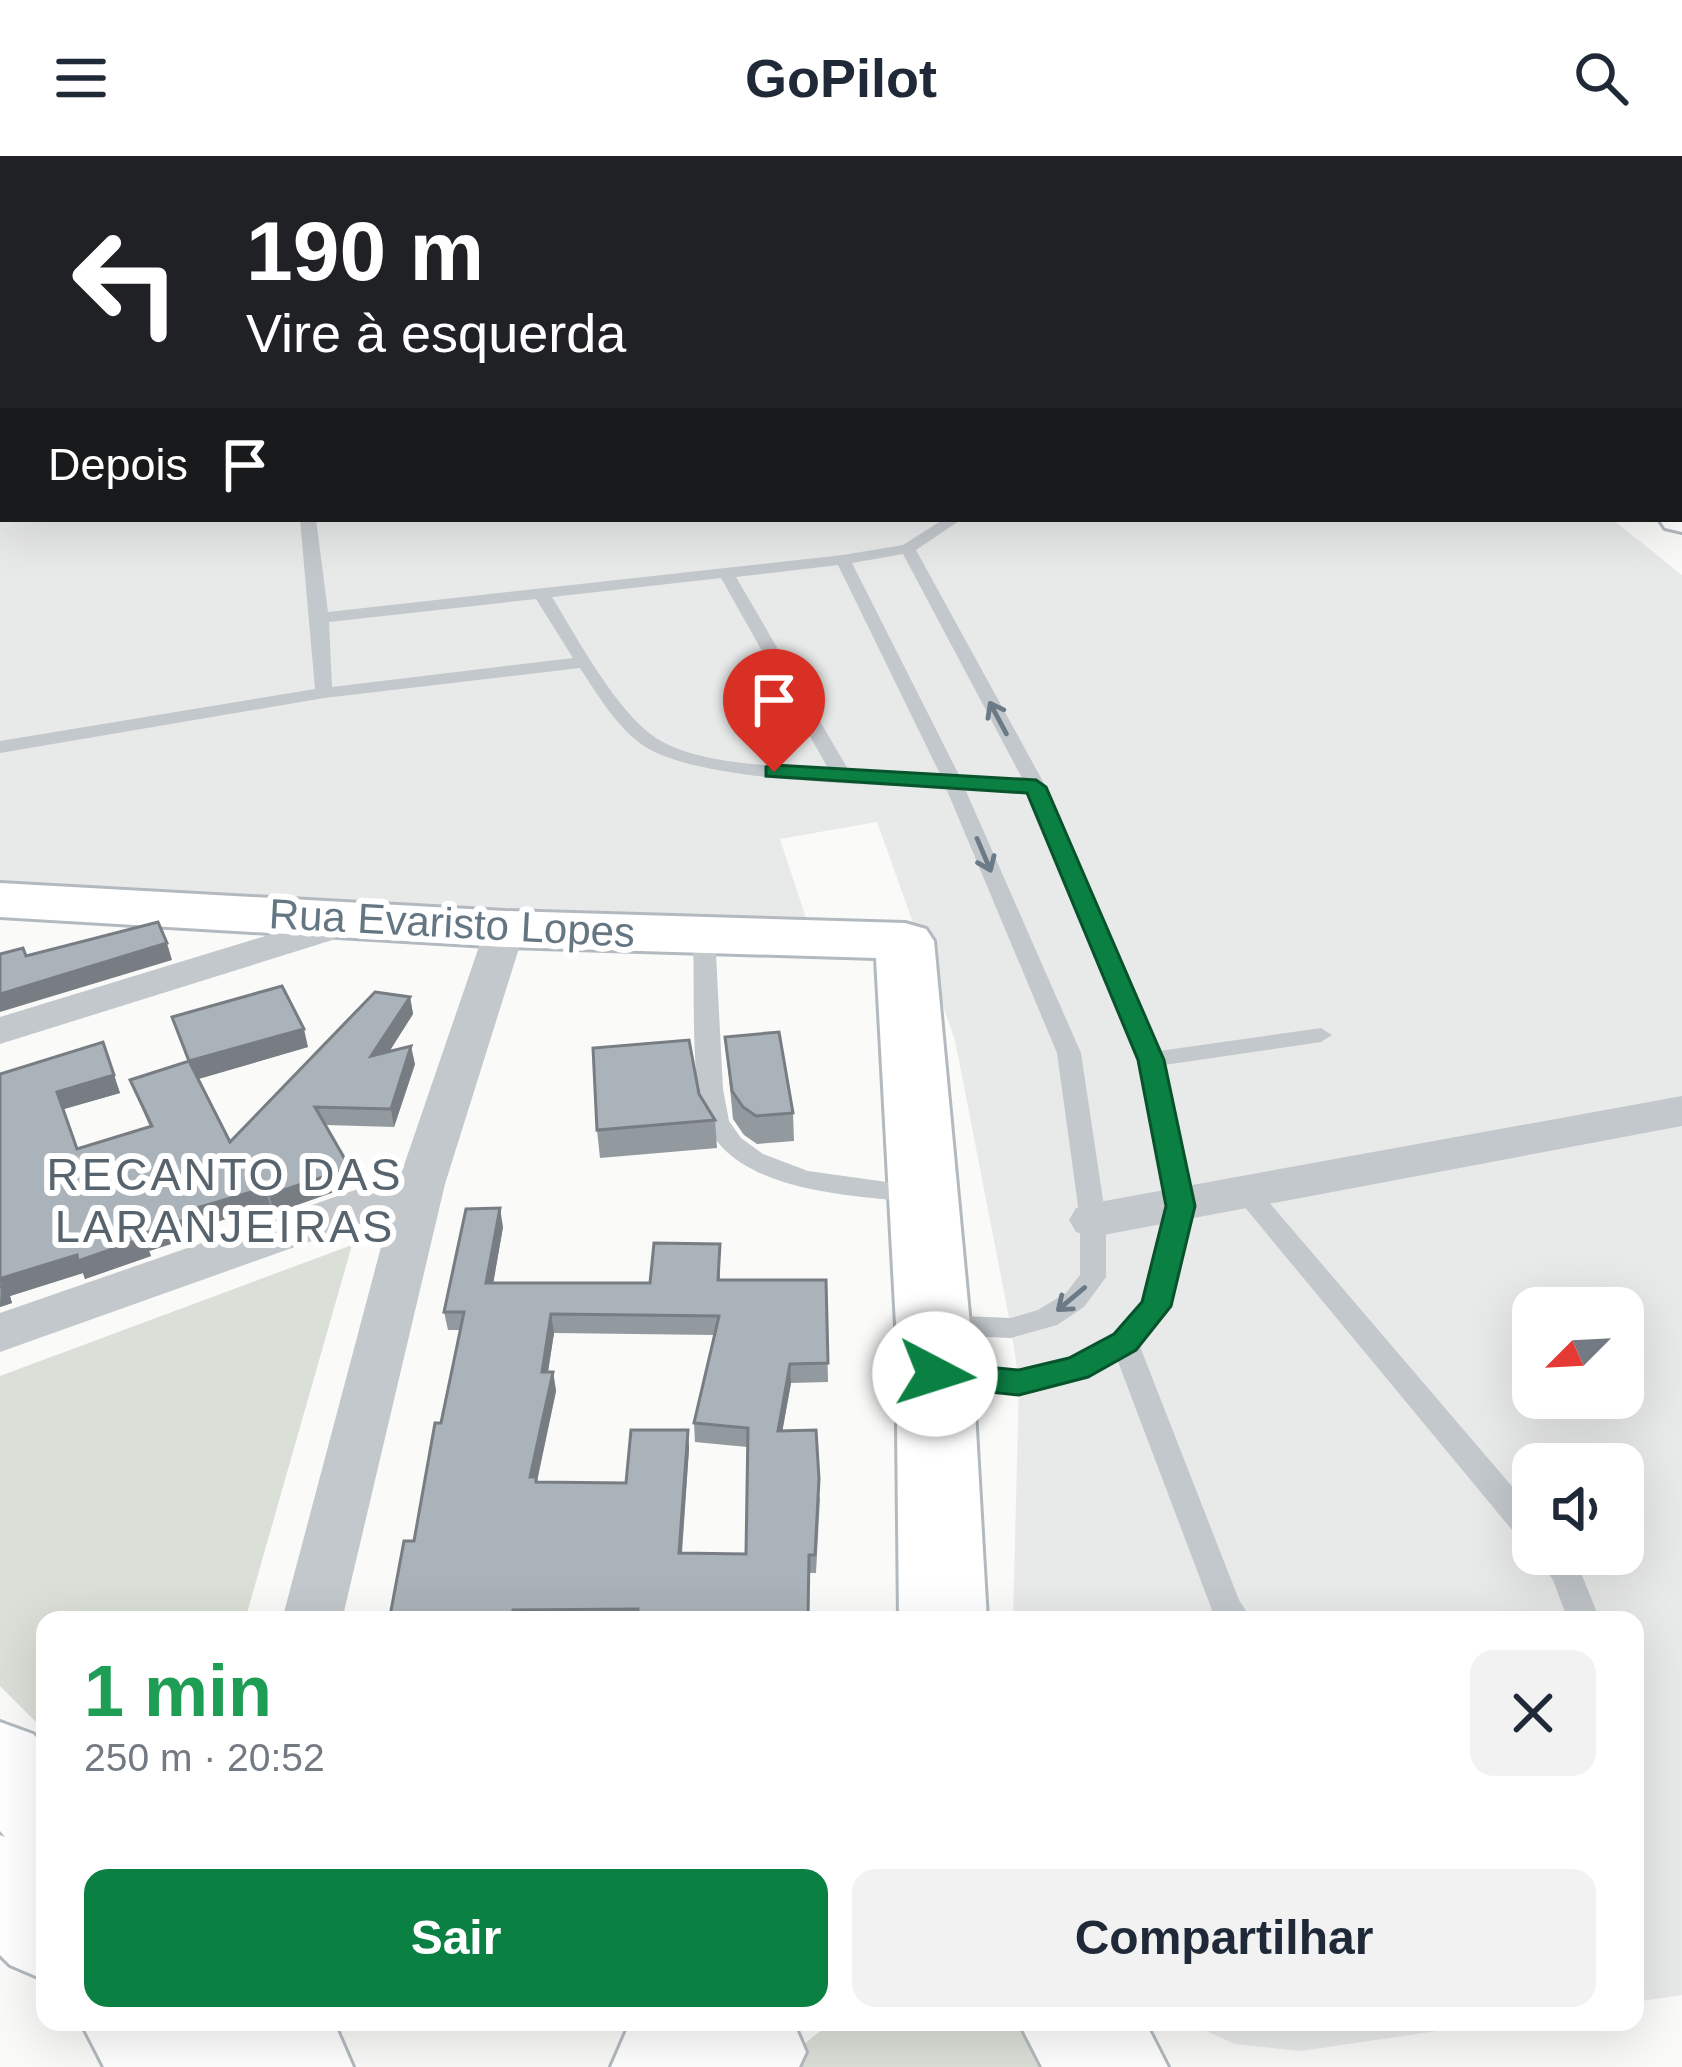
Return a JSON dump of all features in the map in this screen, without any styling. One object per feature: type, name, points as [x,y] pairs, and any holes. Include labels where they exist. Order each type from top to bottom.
[{"type":"street","name":"Rua Evaristo Lopes","points":[[0,900],[505,929],[905,940],[924,1194]]},
{"type":"street","points":[[0,1031],[357,920]]},
{"type":"street","points":[[314,1611],[421,1184],[505,929]]},
{"type":"street","points":[[1093,1220],[1682,1111]]},
{"type":"street","points":[[0,1334],[421,1184]]},
{"type":"street","points":[[924,1194],[943,1611]]},
{"type":"street","points":[[0,1765],[36,1803]]},
{"type":"street","points":[[0,1883],[36,1921]]},
{"type":"street","points":[[142,2031],[176,2067]]},
{"type":"street","points":[[253,2031],[270,2049],[300,2067]]},
{"type":"lane","points":[[310,522],[324,693]]},
{"type":"lane","points":[[320,617],[843,560],[908,549],[949,522]]},
{"type":"lane","points":[[908,549],[1036,787],[1151,1060],[1180,1206],[1156,1306],[1125,1342],[1077,1369],[1019,1382],[934,1350]]},
{"type":"lane","points":[[843,560],[952,780],[1069,1053],[1093,1220],[1094,1277],[1076,1300],[1046,1318],[934,1350]]},
{"type":"lane","points":[[726,572],[841,774]]},
{"type":"lane","points":[[541,593],[585,662],[651,745],[713,763],[1036,787]]},
{"type":"lane","points":[[0,747],[324,693],[585,662]]},
{"type":"lane","points":[[704,934],[715,1120],[746,1156],[794,1175],[924,1194]]},
{"type":"lane","points":[[1151,1060],[1322,1035]]},
{"type":"lane","points":[[1247,1193],[1512,1508]]},
{"type":"lane","points":[[1125,1342],[1228,1611]]},
{"type":"lane","points":[[1567,1575],[1581,1611]]},
{"type":"shaded area","points":[[0,522],[1616,522],[1682,575],[1682,1995],[1644,2001],[1644,1611],[1013,1611],[1019,1382],[955,1040],[877,822],[780,839],[812,936],[0,898]]},
{"type":"shaded area","points":[[352,1245],[248,1611],[36,1611],[36,1722],[0,1686],[0,1376]]},
{"type":"shaded area","points":[[821,2031],[1033,2031],[1074,2067],[784,2067],[795,2051]]},
{"type":"shaded area","points":[[1206,2031],[1437,2031],[1301,2051],[1235,2044]]},
{"type":"building","points":[[158,922],[167,943],[0,994],[0,954],[23,948],[26,956]]},
{"type":"building","points":[[282,986],[304,1029],[189,1061],[172,1017]]},
{"type":"building","points":[[375,992],[410,997],[371,1056],[411,1046],[391,1109],[315,1107],[350,1168],[269,1195],[265,1188],[190,1210],[193,1217],[143,1234],[144,1238],[78,1261],[77,1255],[2,1278],[0,1287],[0,1074],[103,1042],[114,1075],[57,1092],[77,1149],[152,1126],[130,1080],[189,1061],[230,1142]]},
{"type":"building","points":[[779,1032],[793,1113],[756,1116],[732,1091],[725,1037]]},
{"type":"building","points":[[689,1040],[699,1094],[715,1120],[597,1130],[593,1048]]},
{"type":"building","points":[[500,1208],[486,1283],[650,1283],[654,1243],[720,1244],[718,1280],[826,1280],[828,1363],[790,1364],[778,1431],[816,1430],[819,1479],[815,1555],[809,1555],[808,1611],[391,1611],[404,1541],[414,1541],[435,1423],[441,1423],[464,1312],[444,1312],[466,1209]],"holes":[[[551,1314],[719,1316],[694,1423],[748,1428],[746,1554],[679,1553],[688,1430],[631,1430],[626,1483],[536,1482],[536,1477],[530,1477],[553,1372],[542,1372]]]},
{"type":"district","name":"RECANTO DAS LARANJEIRAS","points":[[225,1200]]},
{"type":"route","points":[[774,772],[1036,787],[1151,1060],[1180,1206],[1156,1306],[1125,1342],[1077,1369],[1019,1382],[935,1374]]}]
